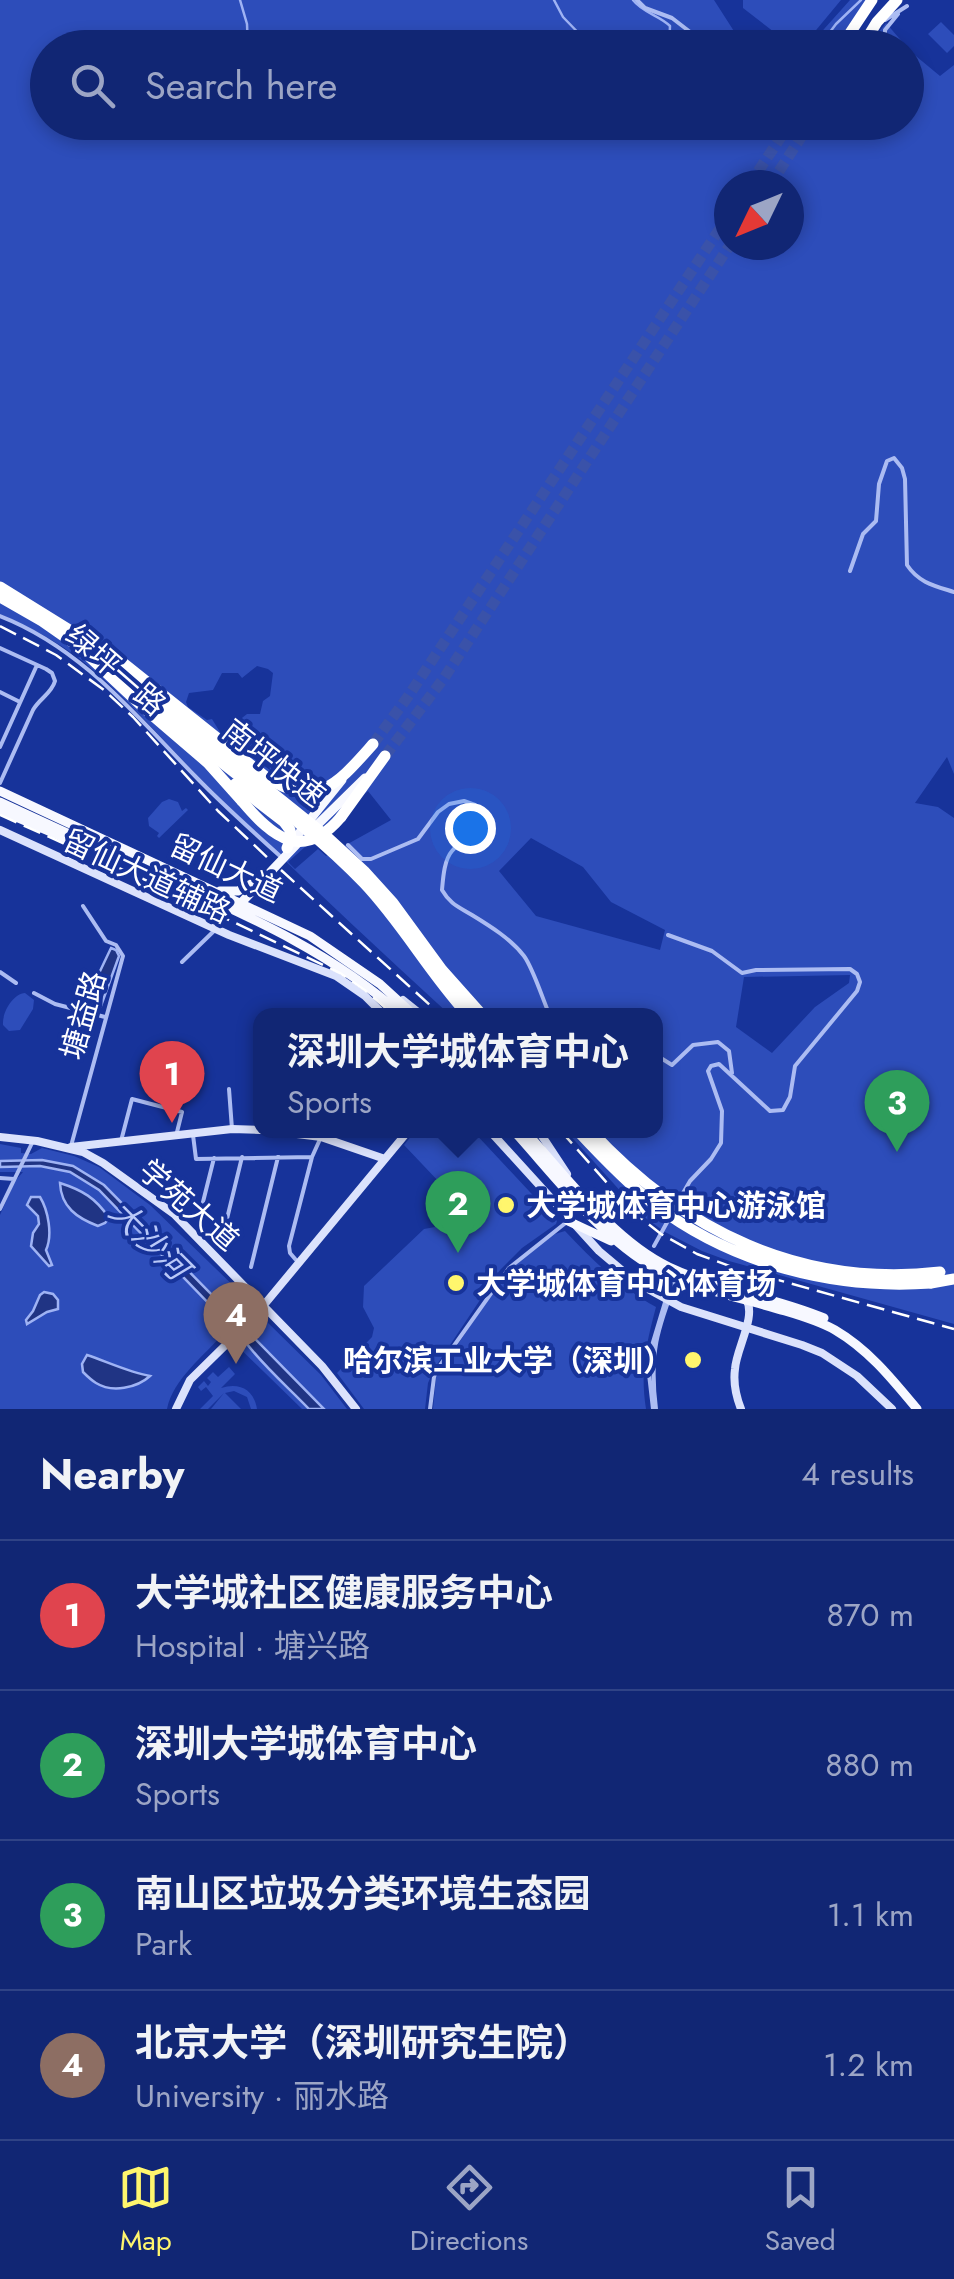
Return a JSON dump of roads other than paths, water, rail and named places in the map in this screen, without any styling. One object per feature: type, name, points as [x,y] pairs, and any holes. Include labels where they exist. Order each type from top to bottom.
[{"type":"highway","points":[[852,30],[872,0]]},
{"type":"highway","points":[[874,30],[886,12],[902,3]]},
{"type":"highway","name":"南坪快速","points":[[0,587],[75,633],[322,844],[388,911],[462,1008]]},
{"type":"highway","name":"南坪快速","points":[[0,597],[79,647],[325,835],[393,904],[475,1008]]},
{"type":"highway","points":[[75,633],[122,662],[278,785],[300,793],[331,785],[373,744]]},
{"type":"highway","points":[[79,647],[208,763],[287,826],[291,834],[283,852]]},
{"type":"highway","points":[[208,763],[270,831],[292,841],[307,841],[319,837],[341,817],[385,756]]},
{"type":"highway","points":[[585,1138],[620,1174],[677,1220],[731,1248],[778,1266],[824,1280],[870,1284],[954,1279]]},
{"type":"highway","points":[[598,1138],[672,1205],[760,1250],[835,1272],[885,1276],[954,1270]]},
{"type":"main road","points":[[264,913],[253,899],[257,884],[350,770]]},
{"type":"main road","points":[[214,930],[374,770]]},
{"type":"main road","name":"留仙大道","points":[[0,791],[208,887],[331,960],[394,1008]]},
{"type":"main road","name":"留仙大道","points":[[0,802],[214,900],[264,913],[334,950],[406,1008]]},
{"type":"main road","points":[[0,810],[122,858]]},
{"type":"main road","name":"留仙大道辅路","points":[[0,832],[214,930],[336,976],[376,1008]]},
{"type":"main road","points":[[208,887],[231,892],[257,884]]},
{"type":"main road","points":[[214,900],[222,910],[222,919]]},
{"type":"main road","points":[[380,984],[412,1008]]},
{"type":"main road","points":[[69,1149],[253,1130]]},
{"type":"main road","name":"学苑大道","points":[[0,1138],[69,1149],[98,1163],[166,1211],[328,1372],[354,1409]]},
{"type":"main road","points":[[324,1138],[383,1159]]},
{"type":"main road","points":[[174,1409],[185,1380],[261,1305],[400,1138]]},
{"type":"main road","points":[[494,1138],[619,1274],[666,1302],[801,1347],[856,1380],[890,1409]]},
{"type":"main road","points":[[520,1138],[626,1249]]},
{"type":"main road","points":[[531,1138],[616,1229],[676,1275],[796,1307],[843,1328],[881,1358],[924,1409]]},
{"type":"main road","points":[[543,1138],[578,1190]]},
{"type":"main road","name":"学苑大道","points":[[82,1148],[174,1214],[261,1305]]},
{"type":"main road","points":[[261,1305],[383,1159]]},
{"type":"main road","points":[[570,1222],[654,1267],[820,1323],[848,1338],[884,1369],[917,1409]]},
{"type":"main road","points":[[746,1300],[751,1308],[748,1329]]},
{"type":"main road","points":[[744,1409],[736,1392],[736,1359],[756,1310],[764,1305]]},
{"type":"street","points":[[637,0],[645,8],[672,18],[686,30]]},
{"type":"street","points":[[886,30],[902,3],[911,0]]},
{"type":"street","points":[[850,571],[863,534],[876,522],[879,484],[887,461],[896,458],[905,479],[908,565],[928,584],[954,592]]},
{"type":"street","name":"绿坪一路","points":[[0,616],[26,627],[91,670],[205,786],[283,852]]},
{"type":"street","points":[[0,648],[37,664],[54,678],[53,688],[30,716],[0,783]]},
{"type":"street","points":[[0,746],[37,664]]},
{"type":"street","points":[[0,692],[20,702]]},
{"type":"street","points":[[0,726],[8,730]]},
{"type":"street","points":[[348,845],[362,858],[370,859],[418,839],[443,807],[464,800],[475,805],[477,810],[466,837],[448,858],[442,890],[454,906],[521,952],[528,960],[547,1008]]},
{"type":"street","name":"塘益路","points":[[69,1149],[123,956],[116,944],[106,940],[82,906]]},
{"type":"street","points":[[182,962],[214,930]]},
{"type":"street","points":[[642,1250],[654,1246],[690,1181],[721,1143],[722,1110],[708,1072],[711,1066],[719,1064],[770,1111],[784,1110],[795,1066],[857,991],[860,982],[850,969],[742,973],[712,951],[668,935]]},
{"type":"street","points":[[0,972],[16,983]]},
{"type":"street","points":[[34,993],[54,1004],[105,1017]]},
{"type":"street","points":[[663,1059],[672,1064],[692,1045],[718,1042],[730,1051],[732,1075]]},
{"type":"street","points":[[229,1089],[232,1129]]},
{"type":"street","points":[[121,1141],[132,1100],[182,1112],[176,1136]]},
{"type":"street","points":[[192,1134],[196,1159],[312,1157]]},
{"type":"street","points":[[296,1260],[289,1246],[321,1138]]},
{"type":"street","points":[[0,1209],[31,1145]]},
{"type":"street","points":[[224,1230],[242,1157]]},
{"type":"street","points":[[252,1267],[278,1157]]},
{"type":"street","points":[[200,1214],[214,1158]]},
{"type":"street","points":[[0,1178],[14,1179]]},
{"type":"street","points":[[430,1409],[436,1371],[489,1294],[521,1257],[570,1222]]},
{"type":"street","points":[[654,1246],[658,1261]]},
{"type":"street","points":[[654,1409],[649,1358],[676,1275]]},
{"type":"water","points":[[111,948],[119,956],[101,1006],[93,1003],[92,988]]},
{"type":"water","name":"大沙河","points":[[42,1160],[73,1166],[104,1185],[324,1409],[309,1409],[99,1190],[70,1172],[40,1166],[0,1167],[0,1161]]},
{"type":"water","points":[[60,1183],[88,1196],[109,1218],[98,1226],[77,1215],[63,1199]]},
{"type":"water","points":[[31,1197],[40,1197],[47,1216],[46,1250],[52,1265],[49,1266],[31,1246],[39,1224],[38,1216],[27,1205]]},
{"type":"water","points":[[44,1292],[58,1300],[58,1309],[27,1324],[26,1320]]},
{"type":"water","points":[[87,1355],[150,1376],[124,1388],[102,1386],[83,1372]]},
{"type":"waterway","points":[[240,0],[247,30]]},
{"type":"waterway","points":[[554,0],[576,30]]},
{"type":"waterway","points":[[633,0],[670,26],[670,30]]},
{"type":"waterway","points":[[832,30],[861,0]]},
{"type":"tunnel","points":[[759,170],[779,140]]},
{"type":"tunnel","points":[[780,170],[799,140]]},
{"type":"tunnel","points":[[373,744],[714,238]]},
{"type":"tunnel","points":[[385,756],[444,678],[720,260]]},
{"type":"railway","points":[[0,626],[56,655],[104,690],[269,859]]},
{"type":"railway","points":[[0,815],[340,973],[386,1008]]},
{"type":"railway","points":[[281,870],[433,1008]]},
{"type":"railway","points":[[567,1138],[632,1211],[661,1234],[697,1254],[954,1329]]},
{"type":"place","name":"大学城社区健康服务中心","points":[[172,1123]]},
{"type":"place","name":"南山区垃圾分类环境生态园","points":[[897,1152]]},
{"type":"place","name":"大学城体育中心游泳馆","points":[[506,1205]]},
{"type":"place","name":"深圳大学城体育中心","points":[[458,1253]]},
{"type":"place","name":"大学城体育中心体育场","points":[[456,1283]]},
{"type":"place","name":"哈尔滨工业大学（深圳）","points":[[693,1360]]},
{"type":"place","name":"北京大学（深圳研究生院）","points":[[236,1364]]}]
